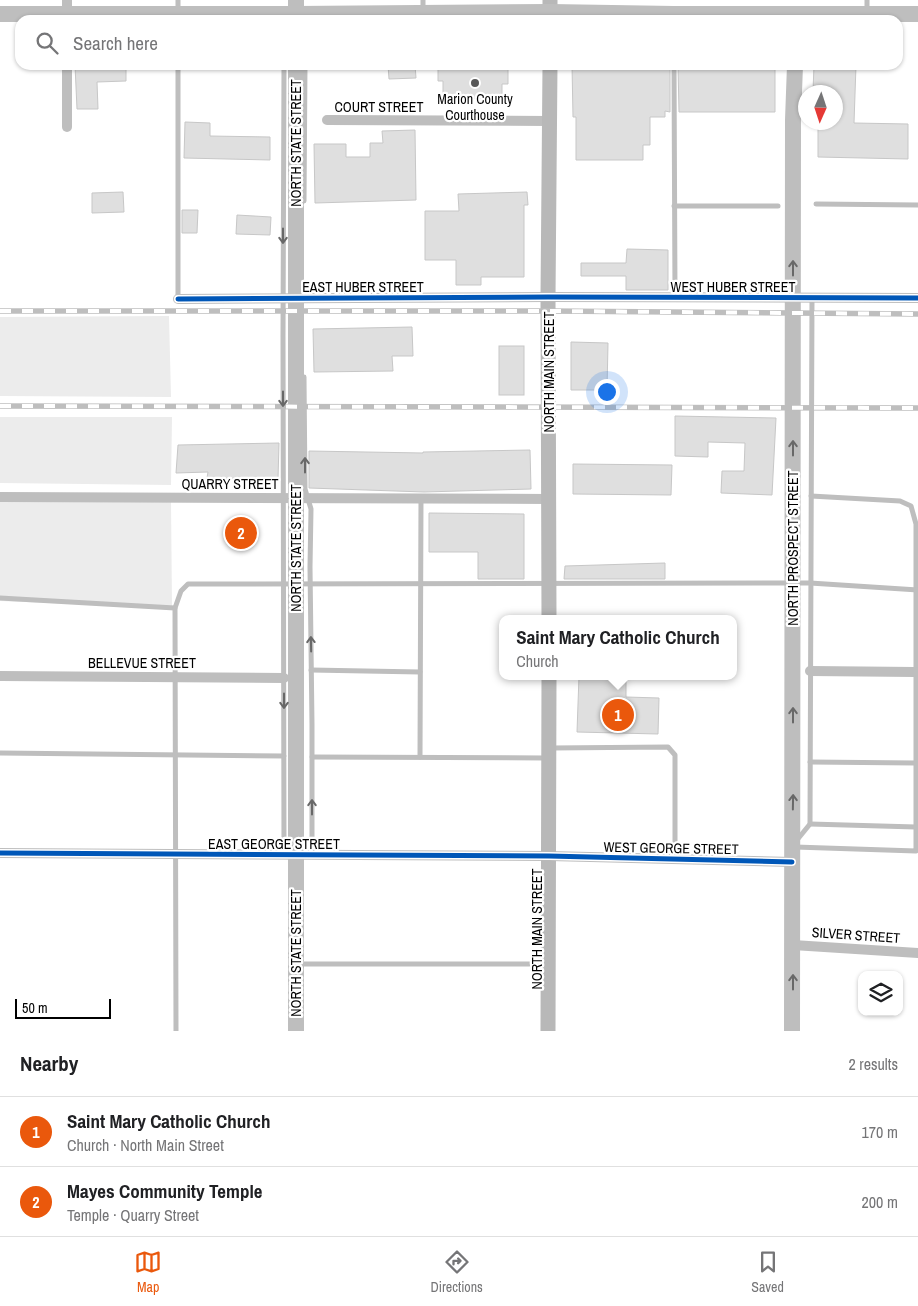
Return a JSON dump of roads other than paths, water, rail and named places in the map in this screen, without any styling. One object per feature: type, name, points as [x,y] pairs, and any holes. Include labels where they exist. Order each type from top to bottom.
[{"type":"main road","points":[[0,14],[67,11],[296,12],[423,6],[633,15]]},
{"type":"main road","points":[[715,15],[867,7],[918,14]]},
{"type":"main road","name":"NORTH STATE STREET","points":[[296,70],[296,1031]]},
{"type":"main road","name":"NORTH PROSPECT STREET","points":[[792,1031],[793,120],[795,70]]},
{"type":"street","points":[[67,70],[68,126]]},
{"type":"street","name":"NORTH MAIN STREET","points":[[549,615],[548,297],[550,70]]},
{"type":"street","name":"COURT STREET","points":[[327,120],[550,121]]},
{"type":"street","name":"EAST HUBER STREET","points":[[178,299],[548,297]]},
{"type":"street","name":"WEST HUBER STREET","points":[[548,297],[918,298]]},
{"type":"street","name":"QUARRY STREET","points":[[0,497],[550,499]]},
{"type":"street","points":[[810,671],[914,672]]},
{"type":"street","name":"BELLEVUE STREET","points":[[0,676],[284,678]]},
{"type":"street","name":"NORTH MAIN STREET","points":[[548,1031],[549,680]]},
{"type":"street","name":"EAST GEORGE STREET","points":[[0,853],[549,856]]},
{"type":"street","name":"WEST GEORGE STREET","points":[[549,856],[675,859],[792,854]]},
{"type":"street","name":"SILVER STREET","points":[[793,945],[918,953]]},
{"type":"lane","points":[[178,70],[178,299]]},
{"type":"lane","points":[[284,70],[284,756],[297,856]]},
{"type":"lane","points":[[304,209],[305,70]]},
{"type":"lane","points":[[674,70],[675,298]]},
{"type":"lane","points":[[816,204],[918,205]]},
{"type":"lane","points":[[674,206],[778,206]]},
{"type":"lane","points":[[792,854],[810,824],[812,298]]},
{"type":"lane","points":[[297,856],[312,757],[311,509],[305,489],[304,371]]},
{"type":"lane","points":[[792,854],[917,851],[914,672],[916,524],[911,506],[900,501],[811,496]]},
{"type":"lane","points":[[420,757],[421,498]]},
{"type":"lane","points":[[176,1031],[175,608],[181,591],[188,584],[810,583],[916,590]]},
{"type":"lane","points":[[0,598],[175,608]]},
{"type":"lane","points":[[311,670],[420,672]]},
{"type":"lane","points":[[312,757],[420,757],[549,753],[668,746],[675,755],[675,859]]},
{"type":"lane","points":[[0,753],[284,756]]},
{"type":"lane","points":[[810,762],[915,763]]},
{"type":"lane","points":[[810,824],[916,827]]},
{"type":"lane","points":[[296,964],[548,964]]},
{"type":"railway","points":[[0,311],[548,311],[918,314]]},
{"type":"railway","points":[[0,406],[918,408]]},
{"type":"place","name":"Marion County Courthouse","points":[[475,83]]},
{"type":"place","name":"Mayes Community Temple","points":[[241,533]]},
{"type":"place","name":"Saint Mary Catholic Church","points":[[618,715]]}]
